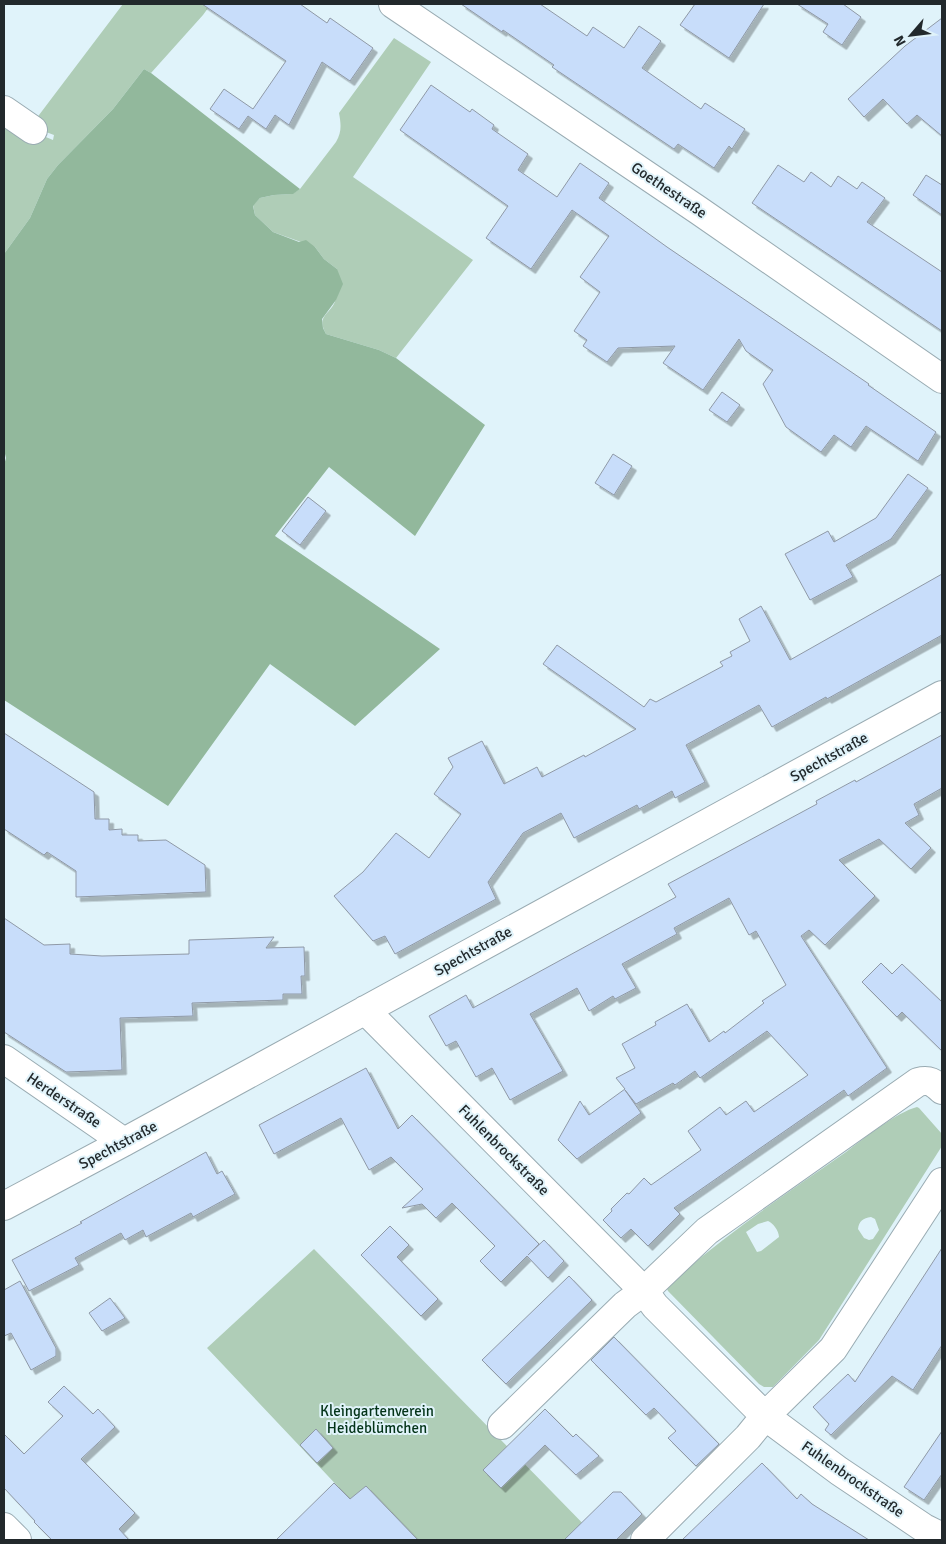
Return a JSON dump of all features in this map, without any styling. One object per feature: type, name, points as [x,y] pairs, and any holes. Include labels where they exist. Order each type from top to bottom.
[{"type":"street","name":"Goethestraße","points":[[393,4],[698,210],[942,380]]},
{"type":"street","points":[[4,110],[33,130]]},
{"type":"street","name":"Spechtstraße","points":[[4,1206],[942,695]]},
{"type":"street","name":"Fuhlenbrockstraße","points":[[365,1010],[644,1291],[656,1306],[765,1416],[839,1471],[924,1528],[942,1537]]},
{"type":"street","name":"Herderstraße","points":[[4,1059],[124,1142]]},
{"type":"street","points":[[502,1425],[706,1231],[918,1082],[930,1081],[942,1090]]},
{"type":"street","points":[[645,1540],[748,1437],[765,1416],[833,1348],[942,1182]]},
{"type":"street","points":[[4,1526],[17,1540]]},
{"type":"green space","points":[[123,4],[211,4],[151,73],[144,69],[113,109],[58,165],[47,179],[30,218],[4,254],[4,124],[33,145],[41,135],[53,140],[54,135],[46,132],[36,119]]},
{"type":"green space","points":[[394,38],[431,62],[353,177],[473,260],[396,358],[379,350],[326,334],[322,322],[332,308],[336,298],[337,269],[324,259],[315,247],[273,232],[255,215],[253,205],[260,198],[292,194],[300,189],[336,142],[341,128],[339,113]]},
{"type":"green space","points":[[144,69],[300,189],[293,194],[260,198],[253,206],[255,215],[273,232],[299,242],[306,240],[315,247],[324,259],[337,269],[343,284],[336,300],[322,319],[326,334],[379,350],[396,358],[485,425],[415,536],[329,467],[275,536],[440,649],[355,726],[270,664],[168,806],[4,700],[4,465],[6,458],[4,450],[4,254],[30,218],[47,179],[58,165],[113,109]]},
{"type":"green space","points":[[919,1108],[942,1134],[942,1146],[819,1340],[773,1387],[764,1387],[666,1287],[754,1217],[880,1126],[909,1110]],"holes":[[[871,1217],[875,1219],[879,1230],[873,1239],[869,1240],[864,1238],[858,1229],[862,1220]],[[768,1221],[772,1223],[779,1237],[757,1252],[746,1232],[758,1224]]]},
{"type":"green space","name":"Kleingartenverein Heideblümchen","points":[[314,1249],[599,1540],[391,1540],[345,1494],[207,1348]]},
{"type":"building","points":[[202,4],[300,4],[327,23],[330,18],[373,48],[350,81],[322,62],[289,125],[275,115],[266,129],[248,116],[239,129],[210,109],[224,89],[253,109],[286,61]]},
{"type":"building","points":[[461,4],[540,4],[587,36],[593,27],[624,48],[639,26],[661,41],[642,68],[701,109],[705,103],[745,129],[732,149],[729,146],[714,168],[678,144],[674,149],[552,67],[554,65],[503,30],[502,32]]},
{"type":"building","points":[[695,4],[764,4],[729,58],[680,25]]},
{"type":"building","points":[[797,4],[843,4],[861,17],[842,45],[823,32],[828,24]]},
{"type":"building","points":[[942,18],[942,136],[917,115],[907,124],[883,99],[864,117],[848,99],[905,46]]},
{"type":"building","points":[[431,85],[470,112],[472,109],[494,125],[492,129],[528,154],[518,170],[557,197],[580,163],[609,183],[599,198],[936,432],[918,461],[866,426],[851,447],[834,435],[821,452],[786,427],[763,384],[773,370],[746,351],[739,339],[703,390],[663,363],[675,346],[618,348],[607,362],[583,346],[587,340],[574,331],[600,292],[580,277],[609,236],[572,210],[531,269],[486,238],[508,206],[400,130]]},
{"type":"building","points":[[778,165],[804,182],[811,172],[831,187],[838,176],[857,189],[862,182],[885,198],[867,222],[942,272],[942,331],[752,203]]},
{"type":"building","points":[[926,175],[942,185],[942,215],[913,195]]},
{"type":"building","points":[[722,392],[740,405],[727,422],[709,410]]},
{"type":"building","points":[[613,454],[632,466],[614,495],[595,483]]},
{"type":"building","points":[[908,474],[928,488],[891,539],[846,565],[853,577],[810,600],[785,554],[828,531],[834,542],[876,518]]},
{"type":"building","points":[[308,497],[326,511],[300,545],[282,531]]},
{"type":"building","points":[[942,574],[942,635],[827,699],[826,697],[772,727],[759,705],[686,745],[705,782],[675,798],[672,791],[639,809],[637,805],[574,838],[561,813],[523,833],[488,882],[496,899],[395,954],[385,936],[373,941],[334,896],[363,872],[396,833],[429,858],[461,814],[434,794],[453,767],[448,758],[482,741],[504,784],[537,767],[542,777],[584,755],[585,757],[636,729],[543,664],[557,645],[644,707],[650,699],[656,702],[723,666],[720,662],[732,656],[730,652],[750,641],[739,619],[761,606],[790,660]]},
{"type":"building","points":[[4,733],[94,792],[95,819],[109,819],[109,830],[122,829],[122,835],[138,835],[138,841],[166,840],[205,865],[206,892],[76,897],[76,871],[47,852],[44,855],[4,829]]},
{"type":"building","points":[[942,735],[942,788],[914,804],[919,815],[905,823],[931,848],[911,869],[879,839],[839,860],[875,896],[825,945],[809,930],[801,936],[887,1068],[848,1096],[844,1090],[674,1208],[680,1214],[648,1246],[631,1229],[621,1238],[603,1220],[612,1211],[611,1209],[644,1178],[651,1185],[701,1150],[688,1131],[720,1107],[726,1115],[746,1101],[754,1112],[808,1075],[767,1031],[700,1078],[695,1071],[675,1085],[673,1083],[636,1104],[625,1090],[641,1113],[577,1159],[558,1140],[580,1101],[589,1115],[625,1089],[616,1078],[635,1068],[622,1044],[656,1025],[655,1022],[687,1004],[709,1042],[724,1031],[725,1033],[764,1003],[762,1001],[786,985],[756,931],[749,935],[729,898],[674,928],[677,934],[622,964],[636,988],[615,999],[613,996],[589,1011],[577,988],[530,1014],[563,1071],[510,1100],[492,1068],[476,1077],[456,1041],[446,1046],[429,1016],[466,995],[473,1008],[676,897],[668,884],[817,804],[816,801],[855,780],[856,782]]},
{"type":"building","points":[[4,918],[44,945],[70,944],[70,954],[102,956],[189,954],[189,940],[274,937],[266,948],[304,947],[305,976],[301,976],[302,994],[283,994],[283,1000],[192,1003],[193,1016],[120,1018],[122,1070],[66,1072],[4,1032]]},
{"type":"building","points":[[881,963],[892,974],[902,964],[942,1002],[942,1051],[902,1012],[897,1017],[862,982]]},
{"type":"building","points":[[366,1068],[398,1129],[412,1115],[539,1244],[528,1255],[544,1240],[564,1261],[548,1278],[527,1256],[501,1282],[480,1261],[495,1246],[452,1203],[436,1218],[422,1204],[402,1208],[423,1189],[391,1157],[369,1170],[341,1118],[274,1154],[259,1125]]},
{"type":"building","points":[[206,1152],[217,1174],[222,1171],[235,1194],[193,1217],[191,1213],[146,1237],[143,1230],[125,1240],[121,1233],[75,1258],[79,1265],[29,1291],[12,1260],[82,1223],[80,1222]]},
{"type":"building","points":[[390,1226],[409,1245],[397,1257],[438,1299],[421,1316],[361,1255]]},
{"type":"building","points":[[942,1248],[942,1345],[913,1390],[892,1376],[831,1435],[825,1430],[829,1424],[813,1407],[848,1374],[855,1382]]},
{"type":"building","points":[[569,1276],[592,1300],[506,1384],[482,1360]]},
{"type":"building","points":[[20,1281],[56,1348],[56,1356],[31,1370],[11,1333],[4,1336],[4,1290]]},
{"type":"building","points":[[110,1298],[125,1318],[102,1331],[89,1313]]},
{"type":"building","points":[[614,1337],[719,1444],[696,1466],[668,1438],[676,1431],[654,1408],[646,1415],[591,1360]]},
{"type":"building","points":[[64,1386],[93,1414],[98,1409],[115,1427],[81,1459],[135,1513],[119,1529],[129,1540],[52,1540],[4,1488],[4,1434],[24,1454],[63,1416],[48,1402]]},
{"type":"building","points":[[545,1409],[573,1437],[576,1434],[599,1456],[576,1475],[545,1445],[501,1488],[483,1470]]},
{"type":"building","points":[[316,1429],[333,1448],[317,1463],[300,1445]]},
{"type":"building","points":[[942,1431],[942,1474],[924,1500],[904,1487]]},
{"type":"building","points":[[762,1463],[797,1499],[801,1494],[812,1504],[869,1540],[682,1540]]},
{"type":"building","points":[[334,1483],[350,1499],[366,1486],[418,1540],[276,1540]]},
{"type":"building","points":[[613,1492],[621,1492],[642,1514],[616,1540],[564,1540]]}]
